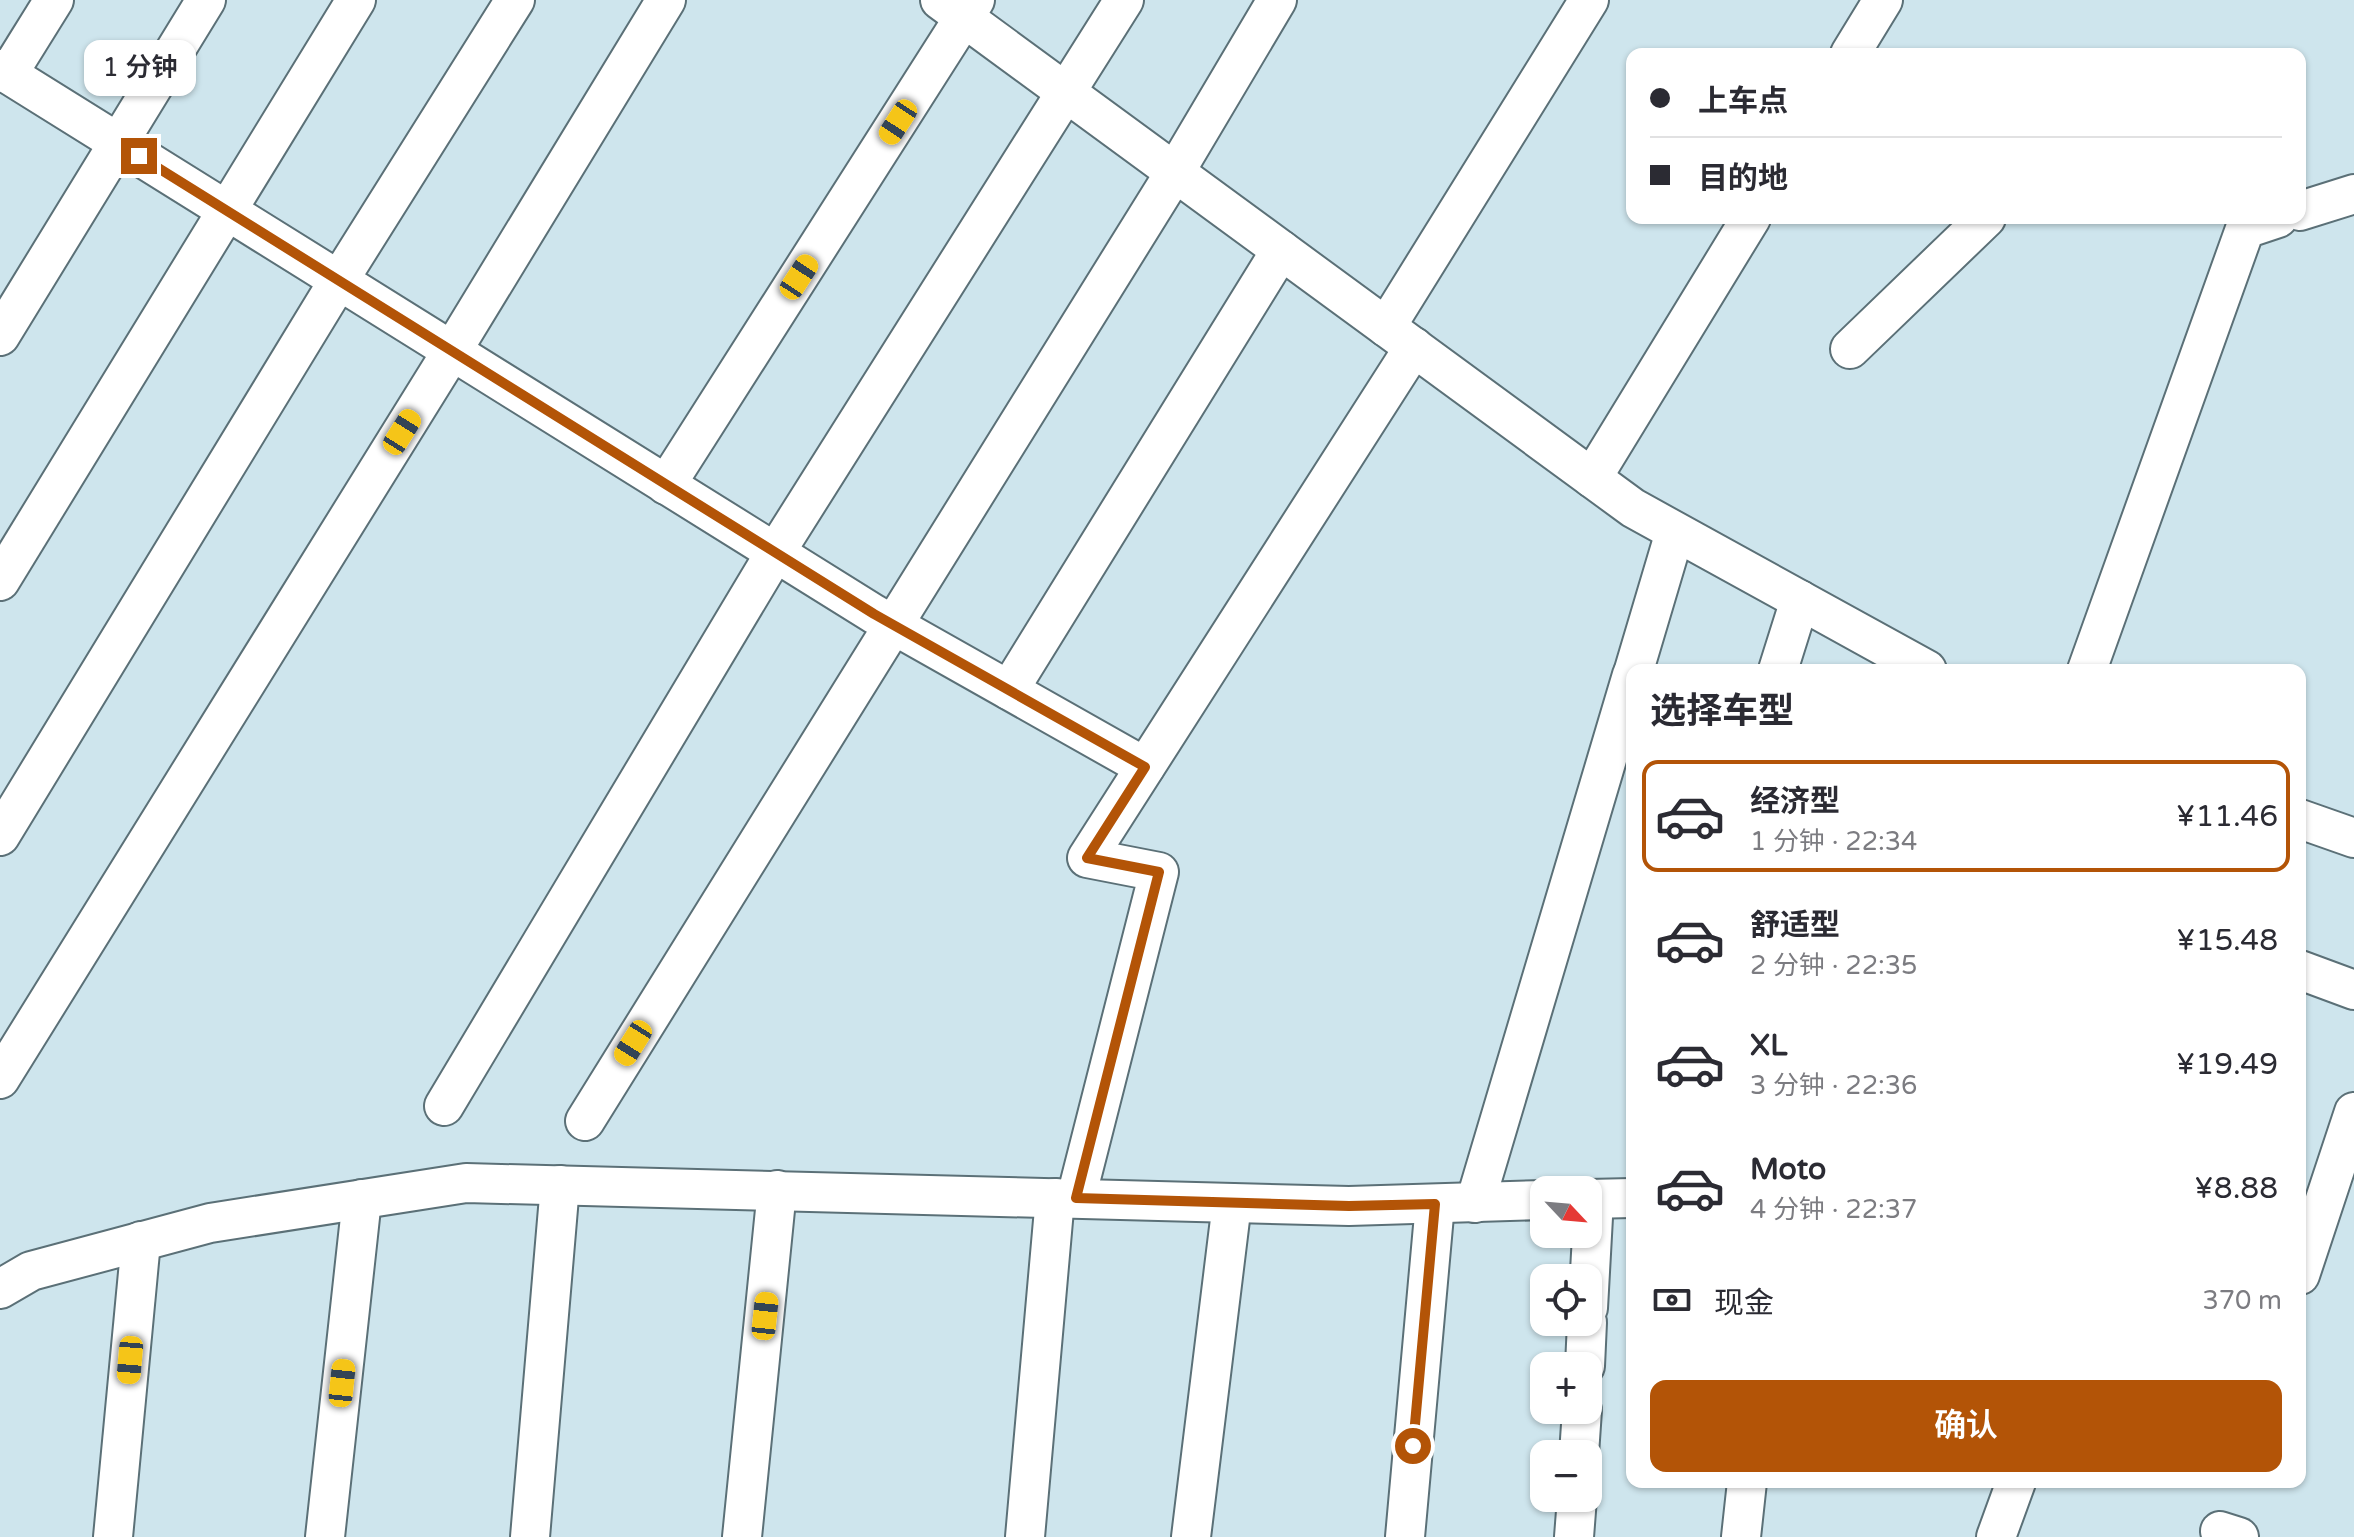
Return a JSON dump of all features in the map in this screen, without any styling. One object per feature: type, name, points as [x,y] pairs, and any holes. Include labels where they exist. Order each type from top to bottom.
[{"type":"street","points":[[54,0],[4,72],[893,625],[1145,767]]},
{"type":"street","points":[[0,336],[206,0]]},
{"type":"street","points":[[0,581],[356,0]]},
{"type":"street","points":[[0,836],[339,280],[515,0]]},
{"type":"street","points":[[0,1079],[666,0]]},
{"type":"street","points":[[444,1106],[775,553],[1124,0]]},
{"type":"street","points":[[585,1121],[1175,172],[1277,0]]},
{"type":"street","points":[[1025,1537],[1065,1198],[1159,872],[1087,858],[1145,767],[1400,337],[1589,0]]},
{"type":"street","points":[[1854,48],[1883,0]]},
{"type":"street","points":[[666,485],[960,6],[1067,93],[1633,508],[1916,664]]},
{"type":"street","points":[[2306,209],[2354,194]]},
{"type":"street","points":[[1592,478],[1747,224]]},
{"type":"street","points":[[1850,349],[1980,224]]},
{"type":"street","points":[[2089,664],[2246,224]]},
{"type":"street","points":[[1009,690],[1281,250]]},
{"type":"street","points":[[1636,664],[1675,532]]},
{"type":"street","points":[[1780,664],[1800,600]]},
{"type":"street","points":[[1475,1203],[1626,696]]},
{"type":"street","points":[[2306,821],[2354,838]]},
{"type":"street","points":[[2306,972],[2354,990]]},
{"type":"street","points":[[2306,1257],[2354,1112]]},
{"type":"street","points":[[0,1289],[31,1271],[210,1223],[466,1183],[1349,1206],[1530,1201]]},
{"type":"street","points":[[530,1537],[560,1185]]},
{"type":"street","points":[[742,1537],[777,1190]]},
{"type":"street","points":[[1602,1199],[1626,1198]]},
{"type":"street","points":[[325,1537],[362,1199]]},
{"type":"street","points":[[1191,1537],[1232,1203]]},
{"type":"street","points":[[1405,1537],[1435,1204]]},
{"type":"street","points":[[113,1537],[141,1241]]},
{"type":"street","points":[[1741,1537],[1746,1488]]},
{"type":"street","points":[[1996,1537],[2014,1488]]},
{"type":"street","points":[[1574,1537],[1576,1512]]},
{"type":"route","points":[[139,156],[874,614],[1145,767],[1087,858],[1159,872],[1076,1198],[1349,1206],[1435,1204],[1413,1446]]}]
